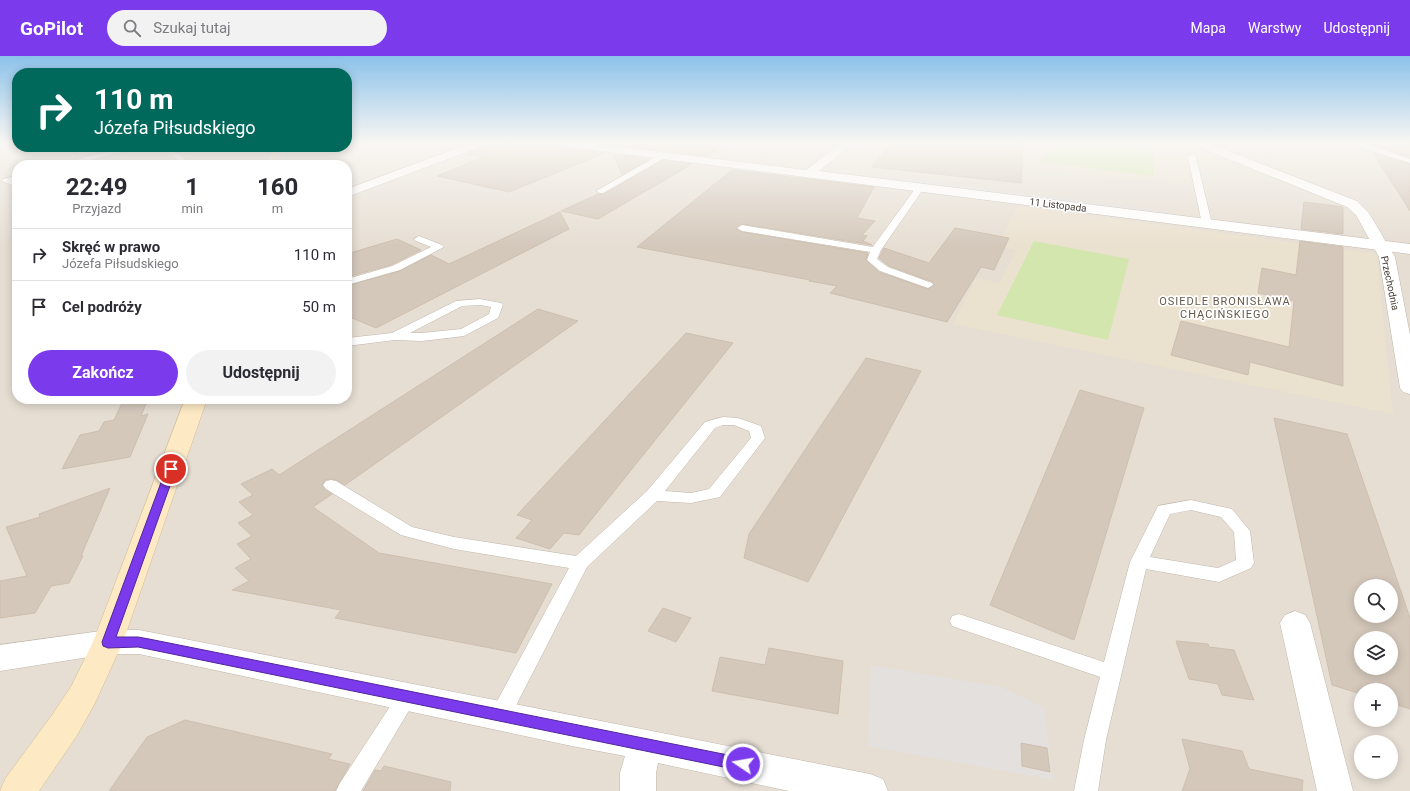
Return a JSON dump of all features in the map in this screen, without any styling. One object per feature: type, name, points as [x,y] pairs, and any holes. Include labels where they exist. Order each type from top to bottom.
[{"type":"main road","points":[[18,791],[64,726],[83,695],[108,642],[194,404]]},
{"type":"street","points":[[352,191],[389,177]]},
{"type":"street","name":"11 Listopada","points":[[834,177],[1410,249]]},
{"type":"street","name":"Przechodnia","points":[[1284,177],[1352,204],[1362,213],[1387,257],[1410,388]]},
{"type":"street","points":[[1295,623],[1335,791]]},
{"type":"street","points":[[0,658],[108,642],[138,642],[870,791]]},
{"type":"street","points":[[638,791],[638,773],[645,744]]},
{"type":"lane","points":[[600,191],[625,177]]},
{"type":"lane","points":[[1197,177],[1208,224]]},
{"type":"lane","points":[[920,188],[876,250],[872,260],[884,269],[928,285]]},
{"type":"lane","points":[[742,228],[876,250]]},
{"type":"lane","points":[[352,281],[396,268],[439,247],[419,239]]},
{"type":"lane","points":[[352,341],[395,336],[422,337],[464,332],[494,316],[497,305],[480,302],[460,303],[395,336]]},
{"type":"lane","points":[[500,716],[580,563],[653,495],[710,425],[723,420],[741,423],[756,429],[758,438],[714,493],[691,498],[653,495]]},
{"type":"lane","points":[[331,485],[407,531],[454,543],[580,563]]},
{"type":"lane","points":[[1086,791],[1120,634],[1139,562],[1164,510],[1191,504],[1226,512],[1242,531],[1245,563],[1219,575],[1139,562]]},
{"type":"lane","points":[[959,621],[1112,673]]},
{"type":"lane","points":[[348,791],[407,697]]},
{"type":"shaded area","points":[[0,177],[12,177],[12,404],[352,404],[352,177],[1410,177],[1410,791],[0,791]]},
{"type":"shaded area","points":[[1114,177],[1190,177],[1192,185]]},
{"type":"shaded area","points":[[906,179],[1170,212],[1171,216],[904,183]]},
{"type":"shaded area","points":[[1018,206],[1371,253],[1377,256],[1393,414],[953,324],[976,278],[1000,283],[1016,250],[997,246]]},
{"type":"shaded area","points":[[871,665],[1001,687],[1044,708],[1053,780],[868,746]]},
{"type":"green space","points":[[1034,241],[1129,259],[1108,340],[997,315]]},
{"type":"building","points":[[443,177],[545,177],[509,192]]},
{"type":"building","points":[[633,177],[669,177],[598,219],[561,211],[598,194],[604,194]]},
{"type":"building","points":[[723,177],[793,177],[874,187],[857,218],[875,221],[862,235],[867,236],[863,241],[872,245],[742,224],[736,229],[742,232],[868,253],[866,260],[879,272],[928,289],[934,285],[933,282],[889,266],[879,258],[884,248],[929,263],[955,228],[1009,238],[994,270],[981,267],[947,322],[830,293],[837,286],[637,247]]},
{"type":"building","points":[[968,177],[1021,177],[1021,183]]},
{"type":"building","points":[[1389,177],[1410,177],[1410,211]]},
{"type":"building","points":[[1304,202],[1343,207],[1343,234],[1301,229]]},
{"type":"building","points":[[560,212],[569,229],[376,328],[352,318],[352,285],[400,271],[431,255],[449,264]]},
{"type":"building","points":[[397,239],[421,250],[391,265],[352,276],[352,252]]},
{"type":"building","points":[[1300,241],[1343,247],[1343,386],[1250,362],[1248,375],[1171,355],[1181,321],[1289,347],[1294,301],[1258,293],[1262,268],[1296,275]]},
{"type":"building","points":[[538,309],[578,321],[345,485],[336,480],[325,480],[322,486],[332,494],[313,507],[379,553],[552,584],[516,653],[335,618],[341,610],[232,590],[249,581],[235,568],[251,559],[237,544],[252,536],[238,523],[253,515],[239,502],[253,495],[241,484],[272,469],[279,475]]},
{"type":"building","points":[[686,333],[733,343],[579,535],[564,533],[550,549],[516,538],[532,520],[517,515]]},
{"type":"building","points":[[866,358],[921,371],[808,582],[744,558],[749,534]]},
{"type":"building","points":[[1080,390],[1144,408],[1074,640],[990,605]]},
{"type":"building","points":[[122,404],[146,404],[141,416],[148,414],[130,457],[62,469],[80,435],[99,431],[104,422],[114,420]]},
{"type":"building","points":[[1274,418],[1347,434],[1397,579],[1354,579],[1354,623],[1398,623],[1398,583],[1410,618],[1410,709],[1398,705],[1398,683],[1354,683],[1354,692],[1332,685]]},
{"type":"building","points":[[110,488],[81,556],[83,556],[69,583],[51,586],[35,613],[0,618],[0,581],[27,576],[6,527],[40,517],[39,514]]},
{"type":"building","points":[[663,608],[691,618],[676,642],[648,631]]},
{"type":"building","points":[[1176,641],[1208,644],[1209,647],[1234,650],[1254,700],[1222,695],[1218,684],[1189,679]]},
{"type":"building","points":[[769,648],[843,661],[838,714],[712,691],[720,657],[765,665]]},
{"type":"building","points":[[185,720],[332,754],[328,759],[350,764],[335,791],[109,791],[147,737]]},
{"type":"building","points":[[1182,739],[1242,751],[1249,769],[1303,780],[1302,791],[1182,791],[1190,769]]},
{"type":"building","points":[[1021,743],[1047,748],[1050,772],[1022,766]]},
{"type":"building","points":[[384,766],[451,782],[450,791],[363,791],[375,770],[381,771]]},
{"type":"district","name":"OSIEDLE BRONISŁAWA CHĄCIŃSKIEGO","points":[[1225,307]]},
{"type":"route","points":[[171,469],[108,642],[138,642],[149,644],[572,731],[743,764]]}]
